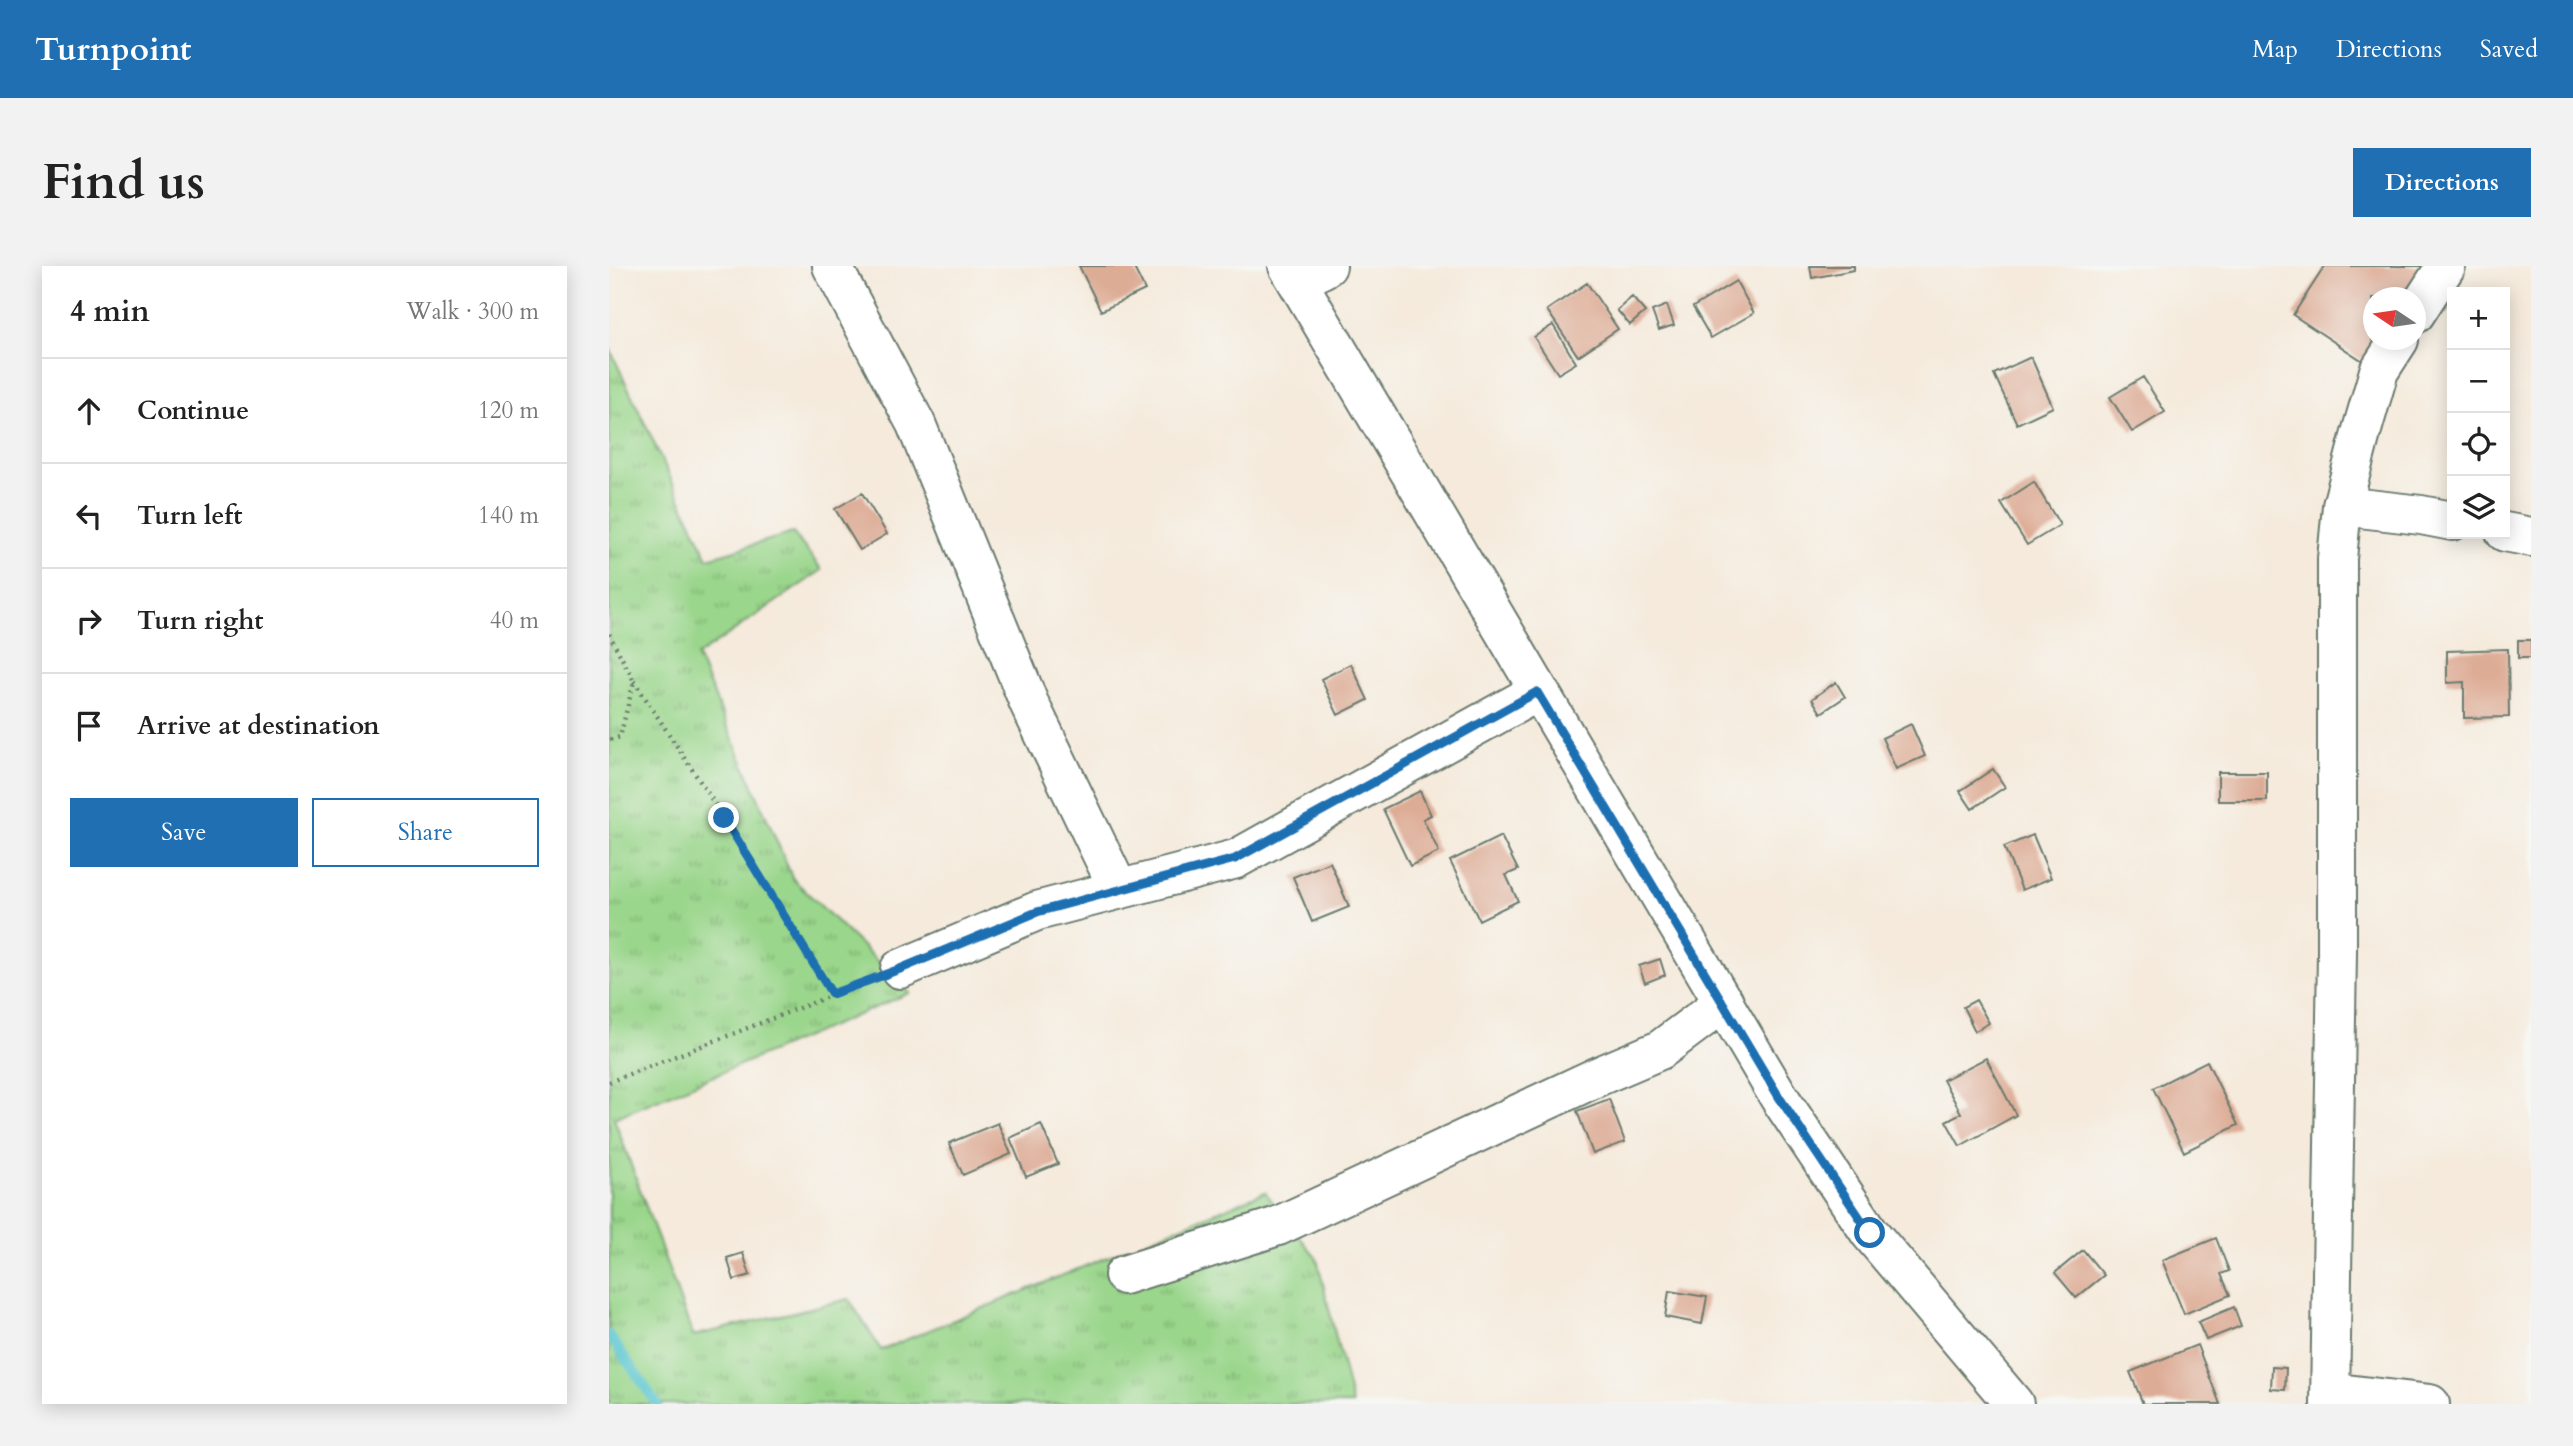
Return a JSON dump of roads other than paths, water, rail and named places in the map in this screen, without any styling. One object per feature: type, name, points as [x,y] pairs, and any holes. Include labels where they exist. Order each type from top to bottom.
[{"type":"street","points":[[832,266],[916,424],[1029,703],[1118,888]]},
{"type":"street","points":[[2426,299],[2447,266]]},
{"type":"street","points":[[1304,271],[1537,692],[1779,1097],[1870,1233],[2014,1404]]},
{"type":"street","points":[[2393,350],[2379,371],[2342,506],[2337,559],[2337,953],[2330,1398],[2430,1404]]},
{"type":"street","points":[[2342,506],[2447,520]]},
{"type":"street","points":[[2510,533],[2531,537]]},
{"type":"street","points":[[900,969],[1037,912],[1118,888],[1235,859],[1537,692]]},
{"type":"street","points":[[1124,1275],[1278,1226],[1660,1050],[1724,1002]]},
{"type":"waterway","points":[[609,1335],[657,1404]]}]
